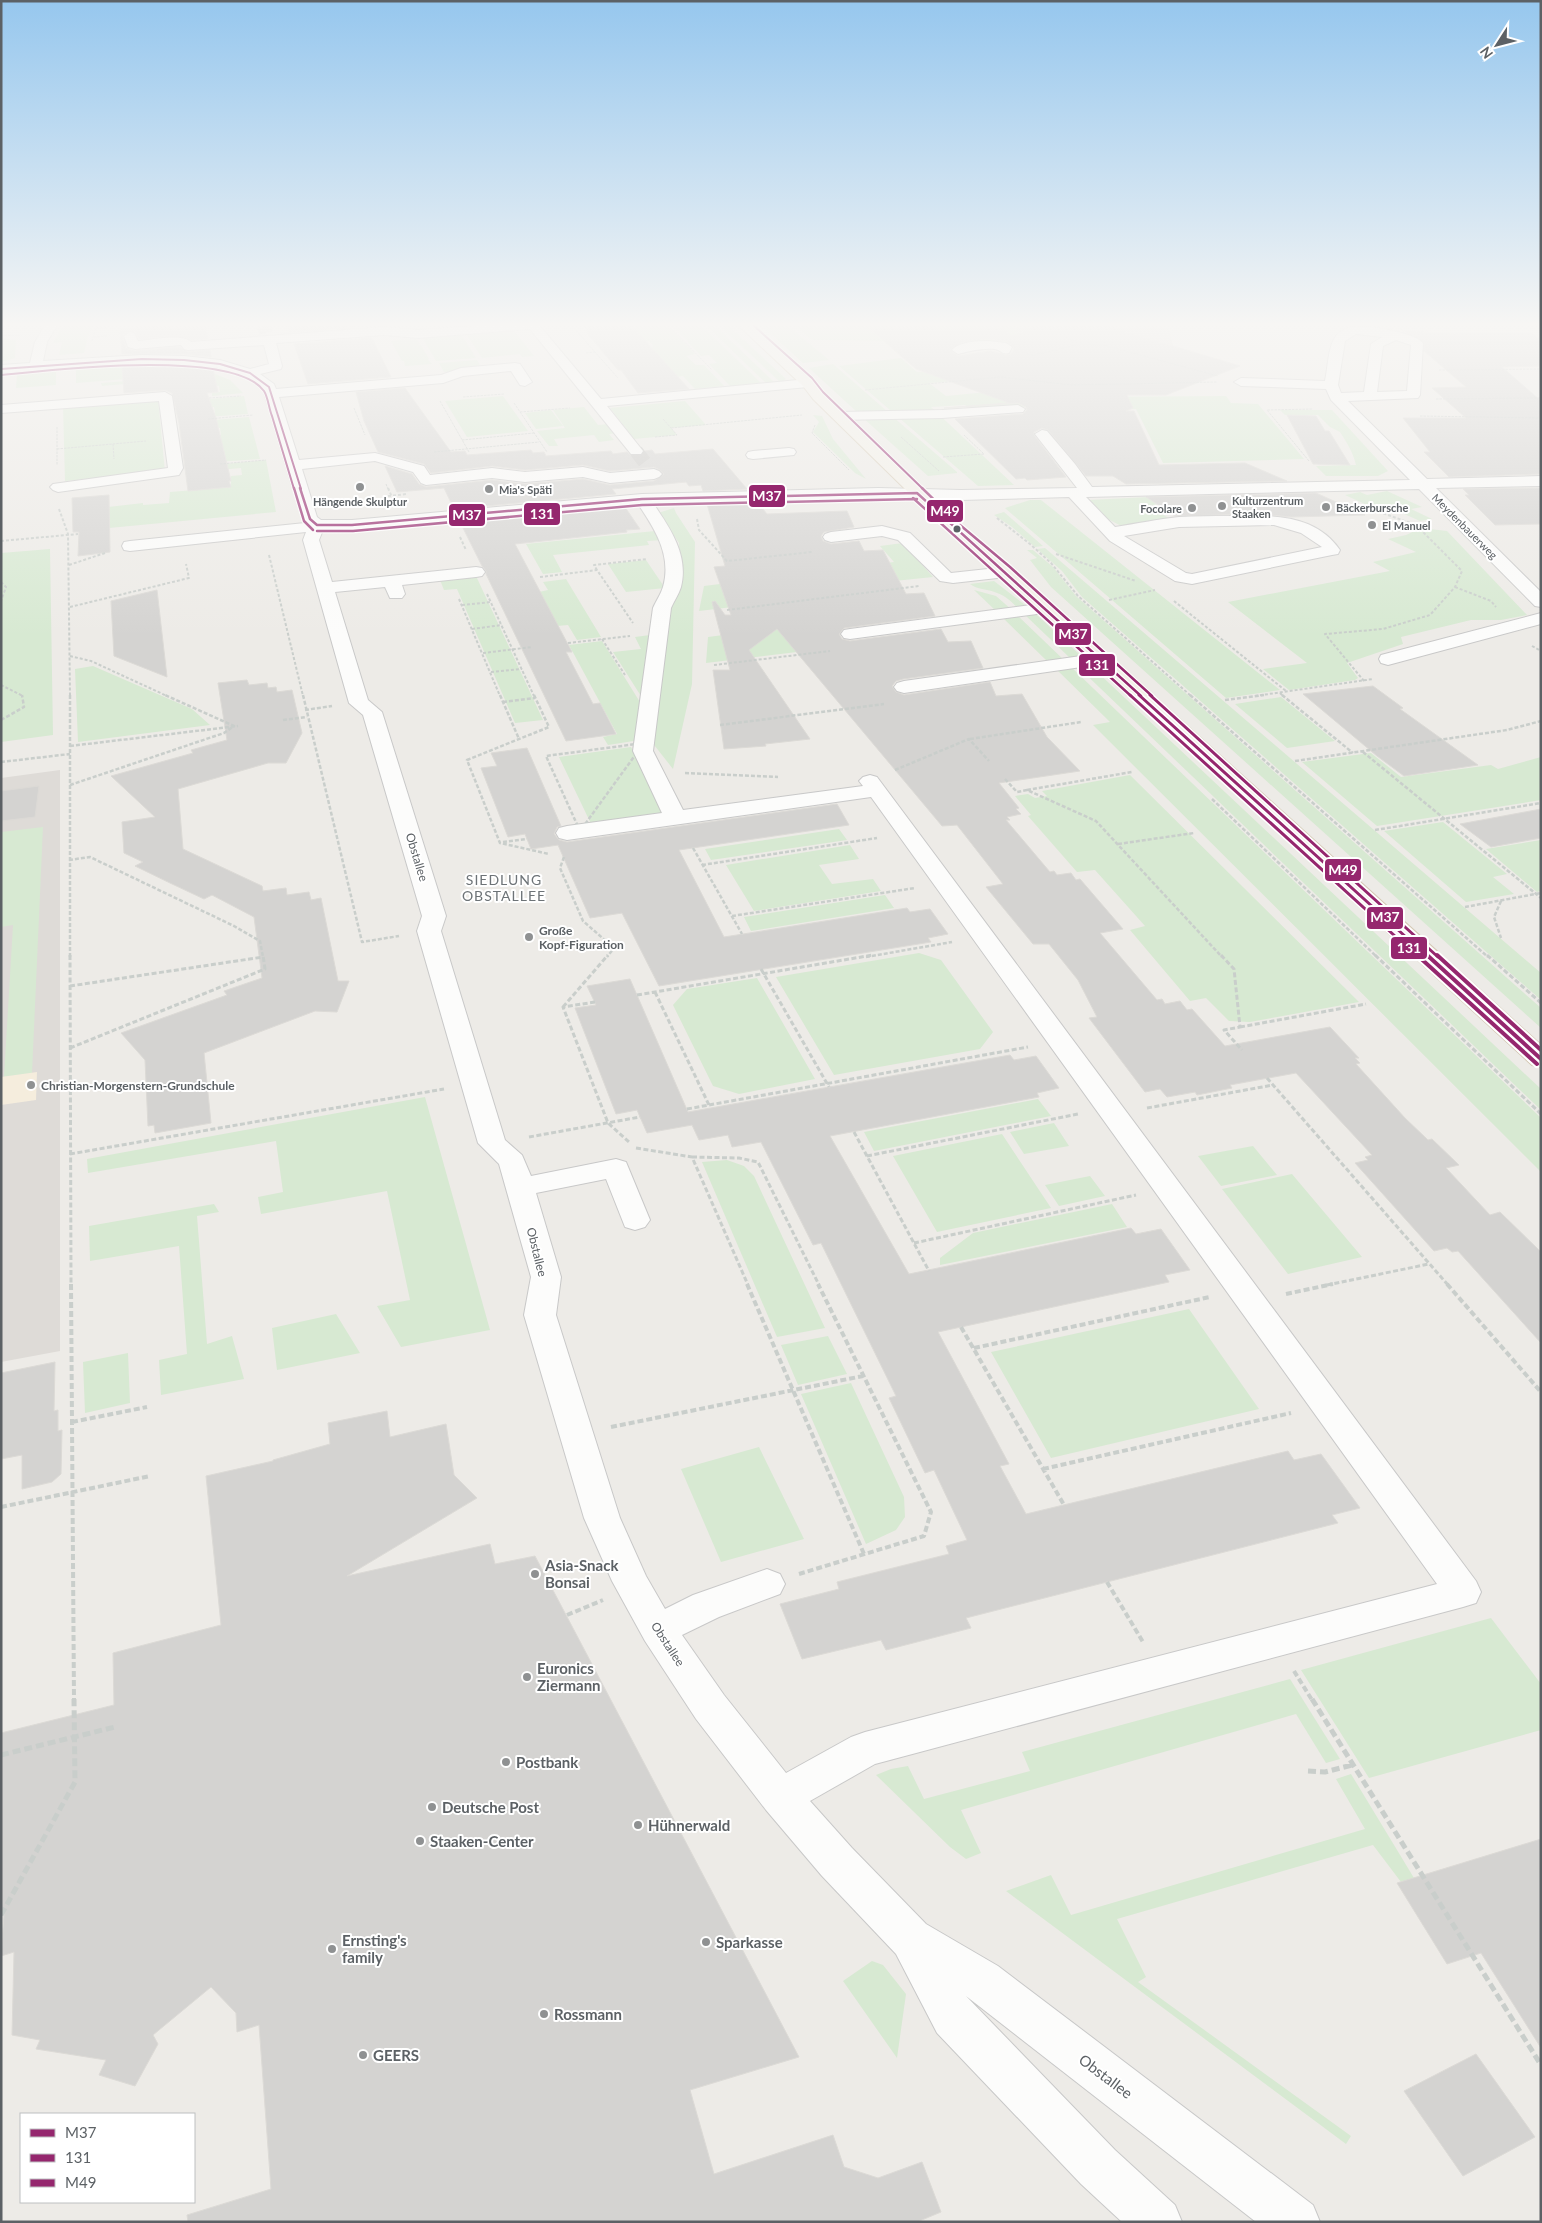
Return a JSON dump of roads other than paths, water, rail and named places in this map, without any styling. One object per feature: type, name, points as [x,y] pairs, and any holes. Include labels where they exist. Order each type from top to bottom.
[{"type":"main road","points":[[851,429],[956,530],[1046,608],[1541,1059]]},
{"type":"street","points":[[58,487],[174,472],[176,468],[170,429]]},
{"type":"street","points":[[283,429],[310,519],[317,525]]},
{"type":"street","points":[[618,429],[636,452]]},
{"type":"street","name":"Meydenbauerweg","points":[[1370,429],[1541,602]]},
{"type":"street","points":[[1042,434],[1070,467],[1079,491],[1111,533],[1181,577],[1192,579],[1332,550],[1328,542],[1287,521],[1179,522],[1111,533]]},
{"type":"street","points":[[753,455],[789,452]]},
{"type":"street","points":[[294,461],[375,457],[419,469],[426,480],[492,473],[525,477],[583,472],[610,478],[650,469],[671,483],[676,490],[678,498]]},
{"type":"street","points":[[748,484],[778,480]]},
{"type":"street","points":[[130,546],[317,525],[352,525],[554,505],[642,499],[917,493],[961,495],[1541,481]]},
{"type":"street","points":[[642,499],[670,542],[674,556],[672,586],[662,608],[659,626],[643,752],[675,817]]},
{"type":"street","name":"Obstallee","points":[[317,525],[312,540],[325,588],[360,703],[372,712],[378,730],[434,916],[429,931],[473,1084],[492,1143],[512,1161],[520,1186],[546,1278],[540,1316],[602,1518],[630,1581],[658,1630],[710,1707],[780,1797],[837,1862],[911,1939],[982,1981],[1296,2222]]},
{"type":"street","points":[[831,537],[882,531],[904,536],[946,577],[953,578],[1006,572]]},
{"type":"street","points":[[325,588],[394,588],[476,572]]},
{"type":"street","points":[[850,634],[1046,608]]},
{"type":"street","points":[[1388,659],[1541,618]]},
{"type":"street","points":[[904,687],[1102,659]]},
{"type":"street","points":[[571,838],[675,817],[874,785],[1463,1592],[865,1749],[780,1797]]},
{"type":"street","points":[[520,1186],[616,1168],[635,1220]]},
{"type":"street","points":[[658,1630],[706,1606],[767,1584]]},
{"type":"street","name":"Obstallee","points":[[911,1939],[953,2017],[1098,2167],[1158,2222]]},
{"type":"tunnel","points":[[636,451],[646,464]]},
{"type":"place","name":"Hängende Skulptur","points":[[360,487]]},
{"type":"place","name":"Mia's Späti","points":[[489,489]]},
{"type":"place","name":"Kulturzentrum Staaken","points":[[1222,506]]},
{"type":"place","name":"Bäckerbursche","points":[[1326,507]]},
{"type":"place","name":"Focolare","points":[[1192,508]]},
{"type":"place","name":"El Manuel","points":[[1372,525]]},
{"type":"place","name":"Große Kopf-Figuration","points":[[529,937]]},
{"type":"place","name":"Christian-Morgenstern-Grundschule","points":[[31,1085]]},
{"type":"place","name":"Asia-Snack Bonsai","points":[[535,1574]]},
{"type":"place","name":"Euronics Ziermann","points":[[527,1677]]},
{"type":"place","name":"Postbank","points":[[506,1762]]},
{"type":"place","name":"Deutsche Post","points":[[432,1807]]},
{"type":"place","name":"Hühnerwald","points":[[638,1825]]},
{"type":"place","name":"Staaken-Center","points":[[420,1841]]},
{"type":"place","name":"Sparkasse","points":[[706,1942]]},
{"type":"place","name":"Ernsting's family","points":[[332,1949]]},
{"type":"place","name":"Rossmann","points":[[544,2014]]},
{"type":"place","name":"GEERS","points":[[363,2055]]},
{"type":"district","name":"SIEDLUNG OBSTALLEE","points":[[504,888]]}]
